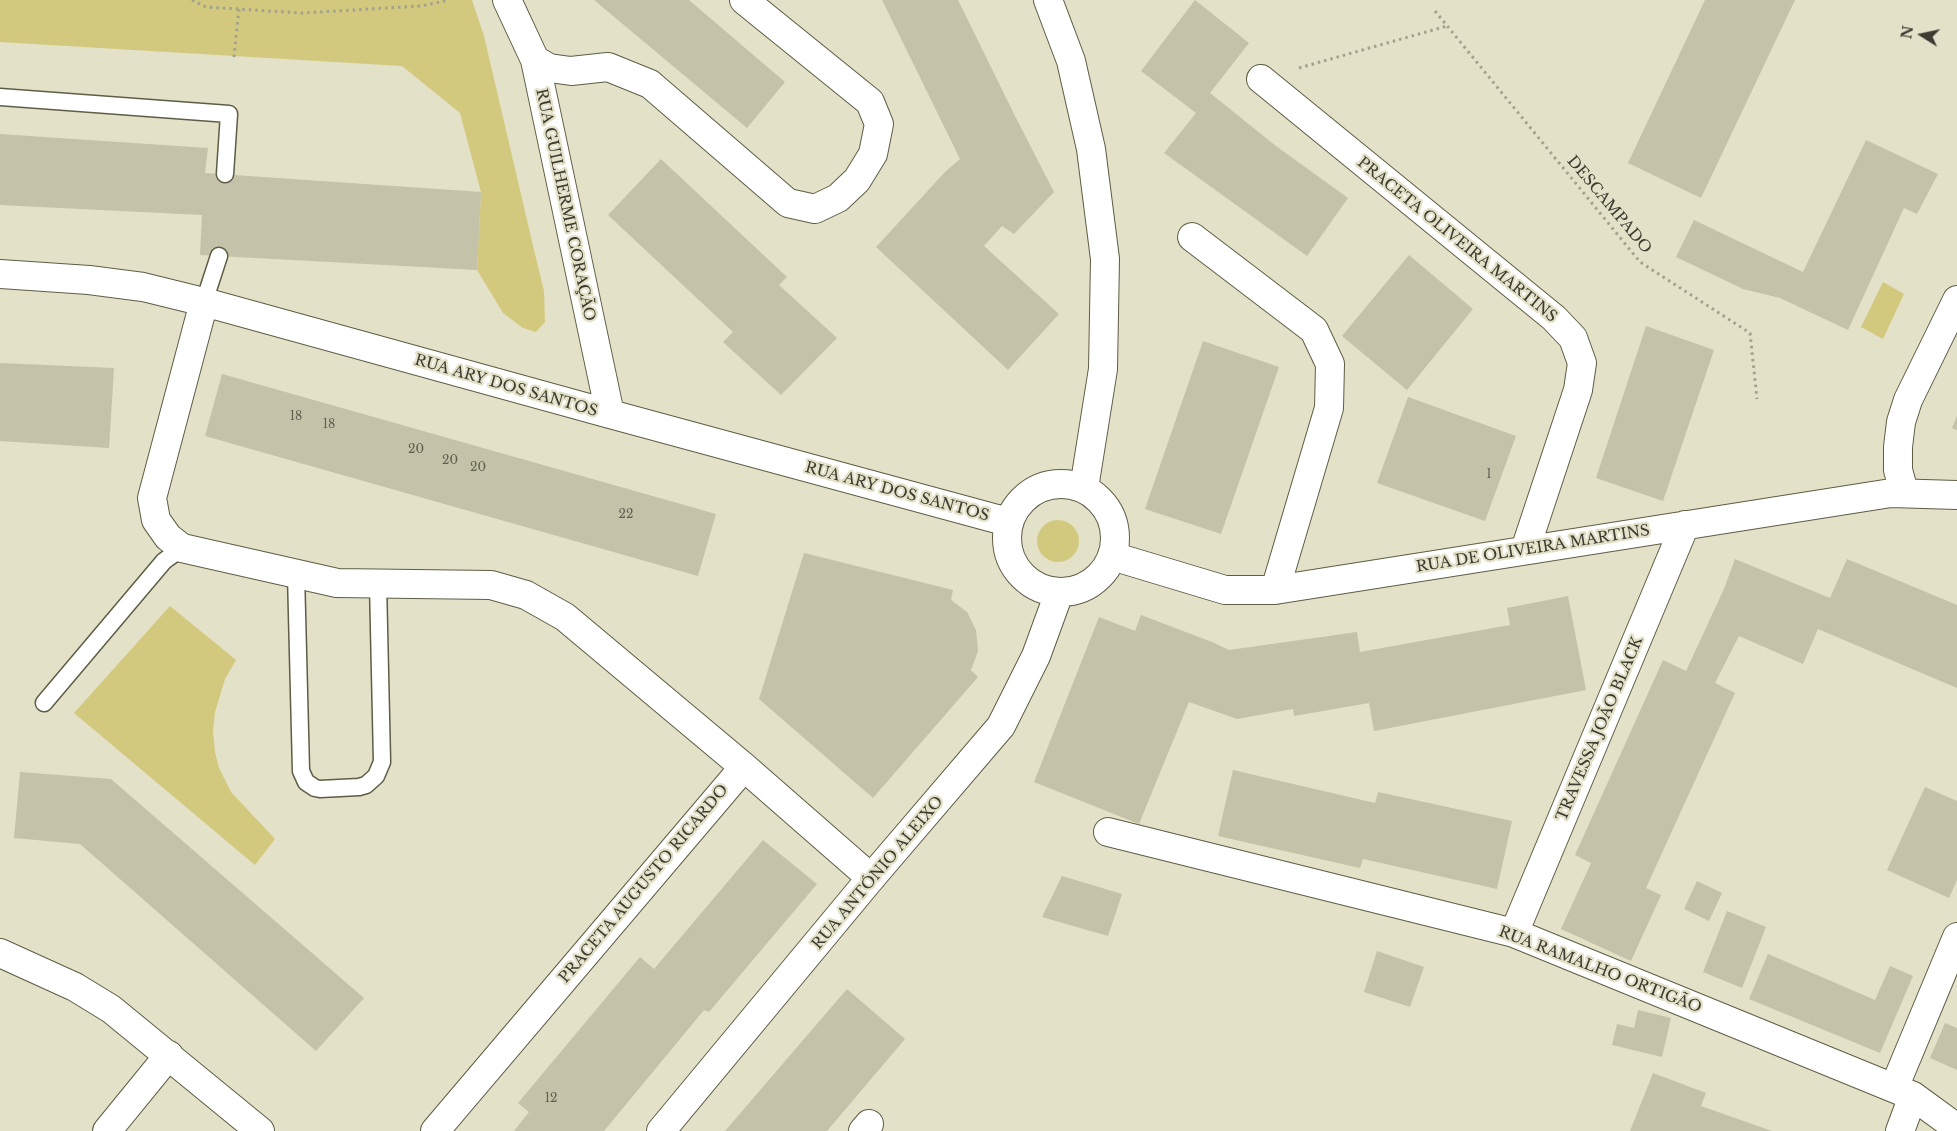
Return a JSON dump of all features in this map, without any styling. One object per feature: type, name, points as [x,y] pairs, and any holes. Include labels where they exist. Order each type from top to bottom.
[{"type":"street","name":"RUA GUILHERME CORAÇÃO","points":[[507,0],[535,60],[610,414]]},
{"type":"street","points":[[535,60],[549,68],[571,71],[608,67],[650,84],[788,203],[815,209],[838,198],[857,180],[873,154],[879,124],[870,102],[744,0]]},
{"type":"street","points":[[1048,0],[1071,61],[1091,149],[1105,259],[1103,369],[1084,488]]},
{"type":"street","name":"PRACETA OLIVEIRA MARTINS","points":[[1260,79],[1554,318],[1572,338],[1582,363],[1578,390],[1526,550]]},
{"type":"street","points":[[1192,237],[1314,330],[1330,364],[1329,408],[1275,590]]},
{"type":"street","name":"RUA ARY DOS SANTOS","points":[[0,274],[89,280],[134,286],[204,302],[1008,522]]},
{"type":"street","points":[[1904,492],[1898,470],[1901,422],[1908,400],[1957,300]]},
{"type":"street","points":[[204,302],[152,498],[156,520],[168,538],[182,548],[337,583],[490,585],[526,595],[565,617],[744,767],[872,878]]},
{"type":"street","points":[[1056,484],[1084,488],[1097,497],[1107,509],[1114,524],[1116,541],[1112,556],[1100,576],[1081,589],[1059,593],[1039,588],[1022,578],[1011,561],[1006,542],[1008,522],[1016,505],[1030,492],[1047,485],[1056,484]]},
{"type":"street","name":"RUA DE OLIVEIRA MARTINS","points":[[1112,556],[1226,590],[1275,590],[1904,492],[1957,495]]},
{"type":"street","name":"TRAVESSA JOÃO BLACK","points":[[1514,933],[1685,525]]},
{"type":"street","name":"RUA ANTÓNIO ALEIXO","points":[[661,1131],[1001,726],[1036,656],[1059,593]]},
{"type":"street","name":"PRACETA AUGUSTO RICARDO","points":[[434,1131],[744,767]]},
{"type":"street","name":"RUA RAMALHO ORTIGÃO","points":[[1108,832],[1514,933],[1903,1092],[1957,1128]]},
{"type":"street","points":[[1900,1131],[1903,1092],[1957,937]]},
{"type":"street","points":[[0,953],[86,993],[111,1008],[260,1131]]},
{"type":"street","points":[[107,1131],[169,1055]]},
{"type":"lane","points":[[0,97],[228,114],[225,174]]},
{"type":"lane","points":[[204,302],[219,256]]},
{"type":"lane","points":[[44,704],[164,561],[182,548]]},
{"type":"lane","points":[[296,574],[300,765],[306,782],[320,789],[359,788],[366,785],[376,776],[382,762],[378,583]]},
{"type":"path","points":[[192,0],[206,6],[239,10],[302,13],[421,6],[449,0]]},
{"type":"path","points":[[234,57],[239,10]]},
{"type":"path","name":"DESCAMPADO","points":[[1435,11],[1640,262],[1750,333],[1757,399]]},
{"type":"path","points":[[1260,79],[1447,26]]},
{"type":"shaded area","points":[[0,0],[472,0],[484,36],[544,291],[545,322],[536,332],[523,328],[503,313],[477,270],[481,192],[460,113],[402,66],[0,42]]},
{"type":"shaded area","points":[[1883,282],[1904,294],[1883,339],[1861,327]]},
{"type":"shaded area","points":[[1062,520],[1070,523],[1076,529],[1079,541],[1076,553],[1070,559],[1054,562],[1046,559],[1040,553],[1037,537],[1040,529],[1046,523]]},
{"type":"shaded area","points":[[170,606],[236,660],[225,679],[215,712],[213,731],[219,768],[231,792],[275,839],[255,865],[74,713]]},
{"type":"building","points":[[594,0],[689,0],[785,82],[747,128]]},
{"type":"building","points":[[882,0],[958,0],[1054,192],[1014,234],[1002,226],[984,246],[1059,314],[1008,370],[876,247],[945,172],[960,159]]},
{"type":"building","points":[[1195,0],[1249,43],[1210,93],[1276,146],[1348,198],[1307,256],[1164,153],[1196,113],[1141,71]]},
{"type":"building","points":[[1705,0],[1795,0],[1701,198],[1628,163]]},
{"type":"building","points":[[0,134],[208,148],[205,173],[481,192],[477,270],[200,255],[202,215],[0,205]]},
{"type":"building","points":[[1866,140],[1938,174],[1917,214],[1904,208],[1848,330],[1780,298],[1743,289],[1676,257],[1694,220],[1803,272]]},
{"type":"building","points":[[661,159],[787,277],[779,285],[837,338],[781,395],[723,342],[733,332],[608,215]]},
{"type":"building","points":[[1409,255],[1473,309],[1407,390],[1342,336]]},
{"type":"building","points":[[1646,326],[1714,350],[1663,501],[1596,478]]},
{"type":"building","points":[[1203,341],[1279,367],[1221,534],[1145,509]]},
{"type":"building","points":[[0,363],[114,368],[109,448],[0,441]]},
{"type":"building","points":[[222,374],[716,514],[698,576],[205,436]]},
{"type":"building","points":[[1408,397],[1516,436],[1485,521],[1377,483]]},
{"type":"building","points":[[1957,416],[1957,430],[1952,428]]},
{"type":"building","points":[[804,553],[953,590],[951,600],[967,612],[976,630],[978,651],[971,670],[978,677],[873,798],[759,699]]},
{"type":"building","points":[[1735,559],[1830,598],[1847,559],[1957,605],[1957,688],[1818,629],[1803,664],[1739,636],[1715,683],[1735,693],[1646,888],[1661,895],[1631,961],[1561,929],[1591,863],[1575,855],[1663,660],[1686,671],[1724,589]]},
{"type":"building","points":[[1568,596],[1586,690],[1374,731],[1369,703],[1294,716],[1293,709],[1237,719],[1189,702],[1139,824],[1034,782],[1099,617],[1135,631],[1141,615],[1229,650],[1357,632],[1360,652],[1510,625],[1507,608]]},
{"type":"building","points":[[1233,770],[1375,803],[1378,792],[1512,821],[1497,889],[1363,859],[1360,868],[1218,836]]},
{"type":"building","points":[[20,772],[111,779],[364,998],[316,1051],[80,844],[14,838]]},
{"type":"building","points":[[1925,787],[1957,801],[1957,880],[1949,898],[1887,870]]},
{"type":"building","points":[[763,840],[817,884],[709,1012],[704,1010],[604,1131],[514,1131],[529,1112],[518,1103],[640,957],[654,969]]},
{"type":"building","points":[[1062,876],[1122,894],[1108,936],[1042,917]]},
{"type":"building","points":[[1697,881],[1722,893],[1709,921],[1684,909]]},
{"type":"building","points":[[1727,911],[1766,927],[1742,988],[1703,972]]},
{"type":"building","points":[[1377,951],[1424,967],[1410,1007],[1364,992]]},
{"type":"building","points":[[1768,954],[1875,1000],[1890,966],[1913,976],[1880,1053],[1749,999]]},
{"type":"building","points":[[847,989],[905,1039],[827,1131],[725,1131]]},
{"type":"building","points":[[1638,1010],[1671,1018],[1662,1057],[1612,1045],[1617,1024],[1634,1028]]},
{"type":"building","points":[[1945,1023],[1957,1028],[1957,1070],[1930,1058]]},
{"type":"building","points":[[1653,1073],[1706,1093],[1701,1106],[1772,1131],[1630,1131]]}]
